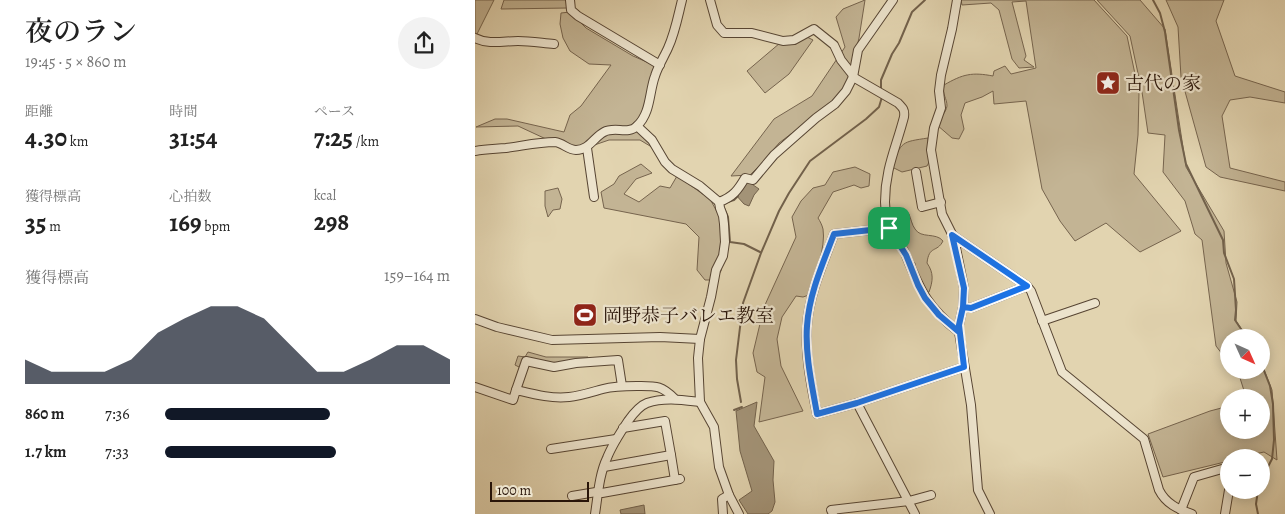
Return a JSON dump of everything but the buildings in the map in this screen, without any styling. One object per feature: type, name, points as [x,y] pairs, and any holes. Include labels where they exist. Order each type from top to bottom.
[{"type":"street","points":[[570,0],[571,10],[578,16],[660,65]]},
{"type":"street","points":[[475,151],[525,144],[558,142],[576,150],[587,148],[603,132],[609,130],[631,130],[637,126],[642,120],[649,103],[655,76],[668,47],[682,0]]},
{"type":"street","points":[[710,0],[717,24],[723,33],[752,33],[783,41],[794,40],[814,29],[834,45],[841,60],[853,77],[898,103],[903,108],[905,112],[886,177],[885,212],[889,228],[906,255],[925,298],[939,315],[959,332]]},
{"type":"street","points":[[719,202],[728,199],[737,191],[745,178],[753,180],[774,154],[835,104],[846,91],[853,77],[858,50],[893,0]]},
{"type":"street","points":[[957,0],[941,75],[939,91],[941,108],[934,128],[931,150],[942,214],[952,235],[964,288],[959,332],[971,405],[978,490],[990,514]]},
{"type":"street","points":[[475,38],[495,43],[519,41],[554,44]]},
{"type":"street","points":[[637,126],[652,140],[665,162],[672,169],[699,186],[719,202],[723,216],[725,224],[723,256],[715,270],[711,297],[700,339],[698,358],[700,402],[714,428],[719,467],[729,495],[739,514]]},
{"type":"street","points":[[587,148],[594,198]]},
{"type":"street","points":[[916,172],[922,208],[941,202]]},
{"type":"street","points":[[889,228],[834,234],[814,289],[807,325],[811,385],[817,414],[857,403],[964,367]]},
{"type":"street","points":[[952,235],[1027,286],[1031,291],[1062,372],[1144,439],[1162,496],[1171,505],[1192,514]]},
{"type":"street","points":[[963,307],[971,308],[1027,286]]},
{"type":"street","points":[[1042,322],[1095,303]]},
{"type":"street","points":[[475,319],[552,340],[660,337],[700,339]]},
{"type":"street","points":[[475,387],[513,400],[526,360],[554,367],[618,360],[622,386]]},
{"type":"street","points":[[516,390],[529,394],[570,397],[605,388],[652,386],[662,388],[675,399]]},
{"type":"street","points":[[595,514],[606,459],[616,439],[634,413],[644,403],[653,401],[675,399],[700,402]]},
{"type":"street","points":[[857,403],[915,514]]},
{"type":"street","points":[[572,496],[602,493],[677,479],[665,421],[623,428]]},
{"type":"street","points":[[553,446],[616,439]]},
{"type":"street","points":[[604,467],[671,455]]},
{"type":"street","points":[[1181,510],[1194,477],[1220,470]]},
{"type":"street","points":[[723,514],[722,499],[729,495]]},
{"type":"street","points":[[833,514],[831,510],[909,501],[931,495]]},
{"type":"street","points":[[1225,514],[1228,499]]},
{"type":"shaded area","points":[[475,0],[494,0],[477,34],[475,33]]},
{"type":"shaded area","points":[[504,0],[567,0],[568,8],[501,9]]},
{"type":"shaded area","points":[[865,0],[850,77],[844,89],[833,102],[779,143],[750,175],[731,176],[774,119],[812,96],[845,47],[836,17],[843,9]]},
{"type":"shaded area","points":[[961,0],[1094,0],[1127,36],[1139,93],[1138,135],[1134,174],[1181,231],[1140,252],[1106,223],[1075,241],[1060,221],[1042,189],[1026,101],[994,104],[993,91],[965,103],[961,115],[964,129],[959,139],[952,138],[937,125],[947,106],[944,85],[968,75],[993,76],[994,71],[1005,66],[1011,74],[1036,68],[1026,1],[1012,2],[1026,56],[1024,60],[1034,67],[1019,68],[1012,59],[999,10],[991,3],[962,5]]},
{"type":"shaded area","points":[[1097,0],[1140,0],[1165,29],[1186,167],[1224,231],[1226,263],[1237,302],[1236,321],[1242,329],[1220,329],[1220,351],[1216,346],[1202,240],[1195,234],[1185,201],[1163,172],[1165,135],[1148,133],[1142,92],[1130,36]]},
{"type":"shaded area","points":[[1166,0],[1224,0],[1216,21],[1235,76],[1285,92],[1285,103],[1250,97],[1230,100],[1222,116],[1230,168],[1285,182],[1285,191],[1220,177],[1206,167],[1181,77],[1178,27]]},
{"type":"shaded area","points":[[570,12],[586,28],[633,56],[656,66],[645,107],[636,124],[655,149],[640,140],[609,140],[574,152],[518,126],[476,127],[495,119],[507,119],[564,132],[570,115],[581,106],[611,65],[589,64],[570,51],[563,38],[560,24],[561,13]]},
{"type":"shaded area","points":[[805,36],[813,40],[789,74],[765,93],[747,71],[780,43]]},
{"type":"shaded area","points":[[928,138],[930,157],[927,166],[902,172],[892,167],[900,147],[908,142]]},
{"type":"shaded area","points":[[641,164],[652,173],[636,179],[624,194],[639,202],[660,186],[670,188],[677,176],[710,199],[722,221],[724,242],[721,271],[715,280],[705,280],[697,270],[699,237],[686,224],[604,208],[601,192],[614,184],[619,176]]},
{"type":"shaded area","points":[[855,167],[870,174],[869,186],[861,188],[854,185],[833,192],[818,218],[824,236],[819,262],[809,295],[803,297],[796,296],[782,317],[777,339],[781,366],[803,411],[759,422],[765,377],[757,372],[753,353],[764,307],[796,237],[792,217],[801,201],[813,188],[825,185],[833,172]]},
{"type":"shaded area","points":[[746,180],[759,189],[749,206],[744,204],[735,194]]},
{"type":"shaded area","points":[[558,188],[562,199],[560,209],[553,210],[548,217],[545,206],[545,191]]},
{"type":"shaded area","points":[[904,213],[909,214],[913,226],[918,232],[940,238],[943,241],[941,245],[931,251],[928,257],[927,263],[932,277],[929,292],[925,293],[916,272],[915,263],[897,238],[892,226],[891,221],[896,218],[900,219]]},
{"type":"shaded area","points":[[528,352],[546,357],[588,357],[588,359],[556,365],[540,362],[521,368],[515,365],[518,356],[525,357]]},
{"type":"shaded area","points":[[1240,379],[1268,379],[1272,390],[1277,460],[1270,456],[1270,449],[1220,449],[1220,463],[1163,477],[1148,434],[1210,411],[1220,408],[1220,439],[1270,439],[1270,389],[1243,389]]},
{"type":"shaded area","points":[[757,402],[754,426],[774,461],[775,502],[772,511],[768,514],[748,514],[739,500],[752,491],[740,451],[736,411]]},
{"type":"shaded area","points":[[644,505],[645,514],[621,514],[620,510]]},
{"type":"waterway","points":[[881,91],[881,80],[912,12],[925,0]]},
{"type":"waterway","points":[[1153,0],[1160,13],[1165,32],[1179,130],[1186,164],[1223,240],[1224,253],[1234,279],[1235,320],[1241,329]]},
{"type":"waterway","points":[[741,402],[736,360],[743,303],[779,211],[810,161],[866,119],[879,107],[882,97]]},
{"type":"waterway","points":[[738,196],[734,200],[724,203],[723,206],[728,217],[730,242],[744,244],[760,252]]},
{"type":"waterway","points":[[1267,379],[1273,404],[1274,440],[1270,463]]},
{"type":"waterway","points":[[734,410],[742,407]]},
{"type":"waterway","points":[[1257,499],[1258,514]]},
{"type":"place","name":"古代の家","points":[[1108,83]]},
{"type":"place","name":"岡野恭子バレエ教室","points":[[585,315]]},
{"type":"route","points":[[889,228],[834,234],[814,289],[807,325],[811,385],[817,414],[857,403],[964,367],[959,332],[963,307],[964,288],[952,235],[1027,286],[971,308],[963,307],[959,325],[959,332],[939,315],[925,298],[906,255],[889,228]]}]
